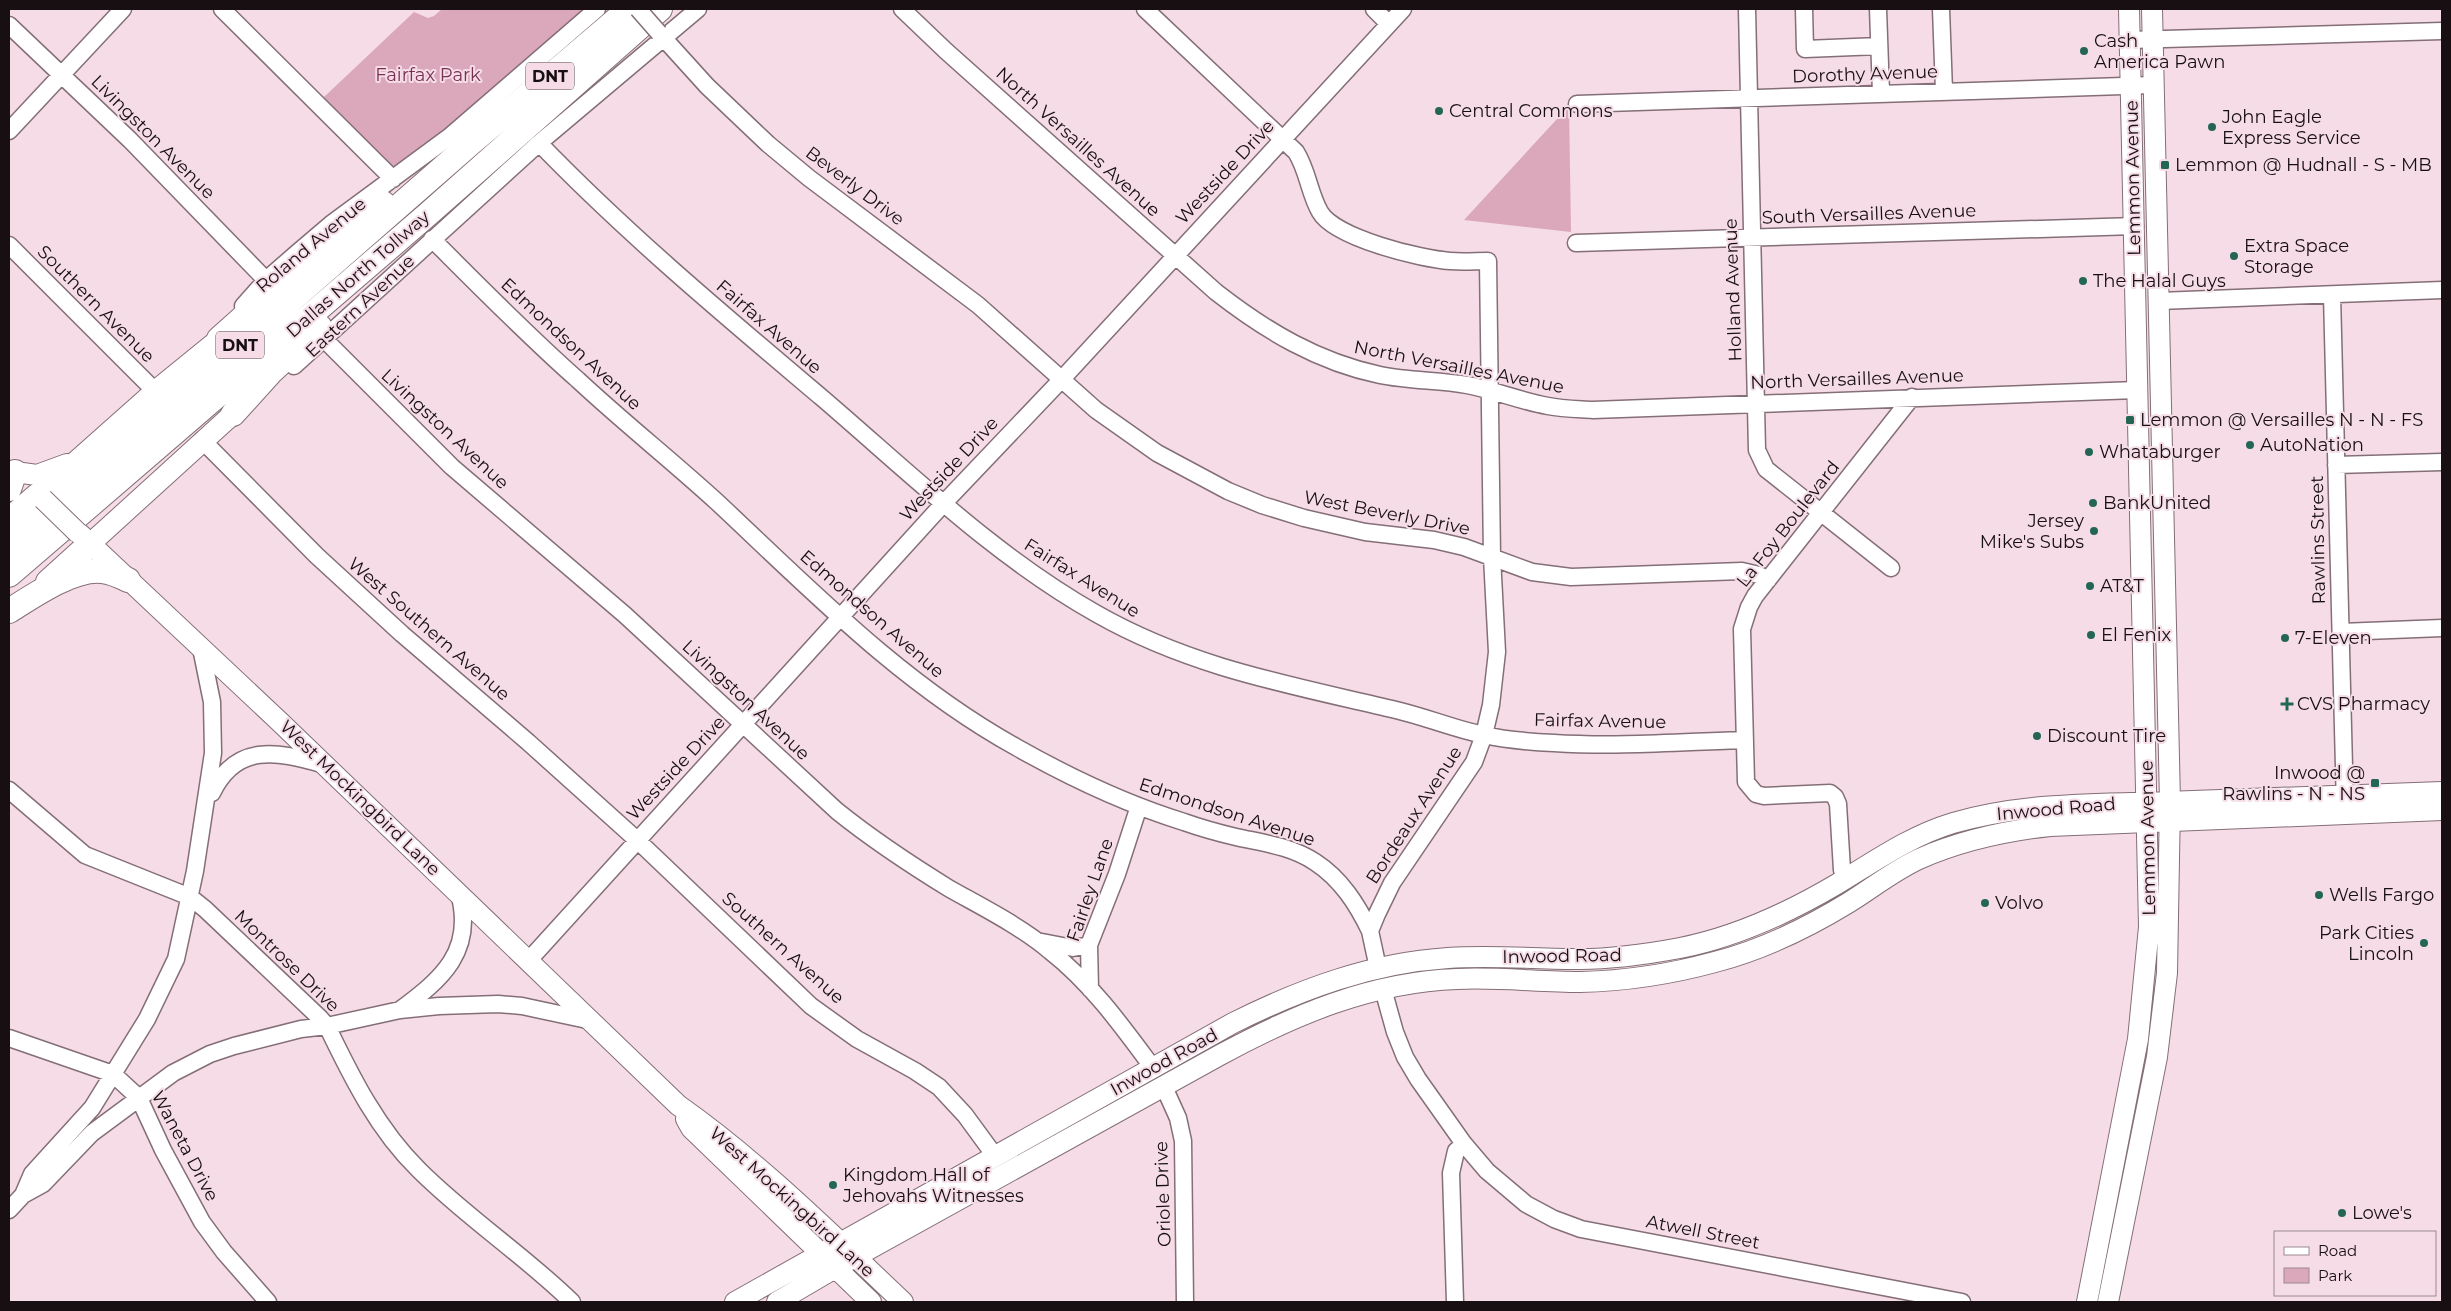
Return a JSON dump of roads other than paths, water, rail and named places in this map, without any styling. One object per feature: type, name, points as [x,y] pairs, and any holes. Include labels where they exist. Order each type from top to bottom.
[{"type":"highway","name":"Dallas North Tollway","points":[[9,547],[472,143],[629,9]]},
{"type":"highway","name":"Dallas North Tollway","points":[[9,575],[427,215],[660,9]]},
{"type":"highway","points":[[219,339],[325,244],[370,211],[472,143]]},
{"type":"highway","points":[[233,414],[271,372],[339,308],[427,215]]},
{"type":"highway","points":[[9,520],[40,497]]},
{"type":"highway","points":[[34,596],[84,539]]},
{"type":"highway","points":[[9,611],[72,577],[95,571],[106,572],[128,580]]},
{"type":"main road","name":"Lemmon Avenue","points":[[2108,1302],[2151,1086],[2164,1010],[2159,926],[2148,822],[2129,9]]},
{"type":"main road","name":"Lemmon Avenue","points":[[2087,1302],[2159,926],[2169,822],[2152,9]]},
{"type":"main road","points":[[2134,226],[2156,225]]},
{"type":"main road","points":[[2136,302],[2159,301]]},
{"type":"main road","name":"Roland Avenue","points":[[40,497],[155,391],[219,339]]},
{"type":"main road","points":[[2137,390],[2160,389]]},
{"type":"main road","name":"Eastern Avenue","points":[[84,539],[233,414]]},
{"type":"main road","points":[[11,476],[43,474],[80,459]]},
{"type":"main road","name":"West Mockingbird Lane","points":[[11,476],[40,497],[201,648],[529,960],[678,1105],[708,1126],[770,1179],[903,1302]]},
{"type":"main road","points":[[2143,600],[2165,600]]},
{"type":"main road","points":[[2145,673],[2167,672]]},
{"type":"main road","name":"Inwood Road","points":[[735,1302],[849,1251],[1164,1087],[1282,1023],[1374,991],[1457,979],[1579,982],[1628,979],[1699,966],[1750,950],[1795,932],[1848,903],[1904,867],[1960,842],[2011,830],[2050,826],[2169,822],[2344,806],[2442,792]]},
{"type":"main road","name":"Inwood Road","points":[[849,1251],[995,1156],[1233,1023],[1310,988],[1378,968],[1449,958],[1584,959],[1682,948],[1743,930],[1792,909],[1905,842],[1954,823],[2002,812],[2040,807],[2148,802],[2442,810]]},
{"type":"main road","points":[[1954,823],[1960,842]]},
{"type":"main road","points":[[1842,881],[1848,903]]},
{"type":"main road","points":[[1743,930],[1750,950]]},
{"type":"main road","points":[[1374,991],[1404,964]]},
{"type":"main road","points":[[1374,991],[1378,968]]},
{"type":"main road","points":[[1153,1068],[1164,1087]]},
{"type":"main road","points":[[2130,1080],[2151,1086]]},
{"type":"main road","name":"West Mockingbird Lane","points":[[678,1105],[691,1128],[871,1302]]},
{"type":"main road","name":"Inwood Road","points":[[778,1302],[828,1261]]},
{"type":"street","points":[[9,131],[123,9]]},
{"type":"street","points":[[222,9],[393,179]]},
{"type":"street","name":"Roland Avenue","points":[[219,339],[250,296],[266,280],[331,224],[449,137],[597,9]]},
{"type":"street","name":"Beverly Drive","points":[[638,9],[726,106],[768,144],[808,178],[978,305],[1062,379]]},
{"type":"street","name":"Eastern Avenue","points":[[233,414],[279,379],[325,340],[432,239],[661,35],[698,9]]},
{"type":"street","name":"North Versailles Avenue","points":[[902,9],[946,51],[1175,256],[1247,316],[1316,355],[1348,367],[1382,376],[1466,385],[1539,404],[1593,410],[2137,390]]},
{"type":"street","points":[[1145,9],[1283,139]]},
{"type":"street","points":[[1374,9],[1389,24]]},
{"type":"street","name":"Westside Drive","points":[[529,960],[840,617],[1403,9]]},
{"type":"street","name":"Holland Avenue","points":[[1747,9],[1757,450],[1760,461],[1766,469],[1891,568]]},
{"type":"street","points":[[1804,9],[1805,49],[1879,46]]},
{"type":"street","points":[[1878,9],[1880,93]]},
{"type":"street","points":[[1941,9],[1944,91]]},
{"type":"street","name":"Livingston Avenue","points":[[9,25],[130,140],[266,280]]},
{"type":"street","points":[[2129,40],[2152,41],[2278,35],[2442,31]]},
{"type":"street","name":"Dorothy Avenue","points":[[1577,104],[2154,85]]},
{"type":"street","name":"Bordeaux Avenue","points":[[1283,139],[1296,152],[1305,166],[1320,212],[1330,223],[1348,233],[1417,255],[1450,261],[1488,261],[1492,557],[1496,652],[1491,705],[1484,735],[1466,775],[1392,883],[1370,931]]},
{"type":"street","name":"Fairfax Avenue","points":[[539,143],[593,199],[653,254],[979,534],[1052,587],[1095,613],[1162,646],[1229,671],[1408,713],[1484,735],[1584,745],[1744,740]]},
{"type":"street","name":"South Versailles Avenue","points":[[1576,243],[2134,226]]},
{"type":"street","name":"Edmondson Avenue","points":[[432,239],[577,380],[700,487],[840,617],[900,669],[982,727],[1070,776],[1139,806],[1182,822],[1234,837],[1275,845],[1308,858],[1322,867],[1347,892],[1358,906],[1370,931]]},
{"type":"street","name":"Southern Avenue","points":[[9,245],[155,391]]},
{"type":"street","points":[[2159,301],[2442,290]]},
{"type":"street","name":"Rawlins Street","points":[[2332,295],[2344,806]]},
{"type":"street","name":"Livingston Avenue","points":[[325,340],[452,467],[603,596],[744,724],[802,780],[866,834],[933,878],[1037,940],[1069,967],[1113,1014],[1153,1068]]},
{"type":"street","name":"West Beverly Drive","points":[[1062,379],[1118,427],[1157,453],[1191,473],[1262,505],[1365,532],[1434,540],[1492,557],[1532,572],[1549,575],[1571,577],[1742,571],[1759,575],[1768,580]]},
{"type":"street","name":"La Foy Boulevard","points":[[1842,881],[1838,804],[1835,797],[1830,793],[1764,796],[1756,794],[1746,782],[1742,629],[1749,607],[1768,580],[1912,397]]},
{"type":"street","name":"West Southern Avenue","points":[[202,440],[317,556],[402,634],[638,840]]},
{"type":"street","points":[[2336,465],[2442,462]]},
{"type":"street","points":[[2340,632],[2442,628]]},
{"type":"street","points":[[23,1195],[32,1174],[80,1122],[113,1074],[148,1020],[171,972],[190,897],[211,774],[214,728],[212,702],[201,648]]},
{"type":"street","points":[[206,806],[223,774],[231,766],[248,757],[270,753],[285,754],[322,764]]},
{"type":"street","name":"Montrose Drive","points":[[9,790],[85,855],[190,897],[327,1026],[365,1100],[393,1141],[418,1170],[457,1206],[535,1268],[572,1302]]},
{"type":"street","name":"Fairley Lane","points":[[1090,988],[1089,945],[1117,874],[1139,806]]},
{"type":"street","name":"Southern Avenue","points":[[638,840],[811,1006],[857,1039],[939,1087],[965,1115],[995,1156]]},
{"type":"street","points":[[400,1010],[430,988],[457,954],[464,916],[459,894]]},
{"type":"street","points":[[1370,931],[1378,968]]},
{"type":"street","points":[[1037,940],[1073,948],[1089,945]]},
{"type":"street","points":[[1374,991],[1418,1079],[1464,1144],[1456,1151],[1452,1173],[1455,1302]]},
{"type":"street","points":[[9,1210],[23,1195],[43,1184],[92,1133],[173,1074],[210,1054],[272,1035],[327,1026],[400,1010],[439,1006],[498,1004],[522,1006],[592,1021]]},
{"type":"street","name":"Waneta Drive","points":[[9,1038],[113,1074],[139,1098],[163,1150],[202,1222],[224,1252],[268,1302]]},
{"type":"street","name":"Oriole Drive","points":[[1164,1087],[1178,1118],[1183,1141],[1185,1302]]},
{"type":"street","name":"Atwell Street","points":[[1464,1144],[1487,1171],[1526,1204],[1554,1219],[1581,1229],[1962,1302]]},
{"type":"place","name":"Cash America Pawn","points":[[2084,51]]},
{"type":"place","name":"Central Commons","points":[[1439,111]]},
{"type":"place","name":"John Eagle Express Service","points":[[2212,127]]},
{"type":"place","name":"Lemmon @ Hudnall - S - MB","points":[[2165,165]]},
{"type":"place","name":"Extra Space Storage","points":[[2234,256]]},
{"type":"place","name":"The Halal Guys","points":[[2083,281]]},
{"type":"place","name":"Lemmon @ Versailles N - N - FS","points":[[2130,420]]},
{"type":"place","name":"AutoNation","points":[[2250,445]]},
{"type":"place","name":"Whataburger","points":[[2089,452]]},
{"type":"place","name":"BankUnited","points":[[2093,503]]},
{"type":"place","name":"Jersey Mike's Subs","points":[[2094,531]]},
{"type":"place","name":"AT&T","points":[[2090,586]]},
{"type":"place","name":"El Fenix","points":[[2091,635]]},
{"type":"place","name":"7-Eleven","points":[[2285,638]]},
{"type":"place","name":"CVS Pharmacy","points":[[2287,704]]},
{"type":"place","name":"Discount Tire","points":[[2037,736]]},
{"type":"place","name":"Inwood @ Rawlins - N - NS","points":[[2375,783]]},
{"type":"place","name":"Wells Fargo","points":[[2319,895]]},
{"type":"place","name":"Volvo","points":[[1985,903]]},
{"type":"place","name":"Park Cities Lincoln","points":[[2424,943]]},
{"type":"place","name":"Kingdom Hall of Jehovahs Witnesses","points":[[833,1185]]},
{"type":"place","name":"Lowe's","points":[[2342,1213]]},
{"type":"park label","name":"Fairfax Park","points":[[428,75]]}]
